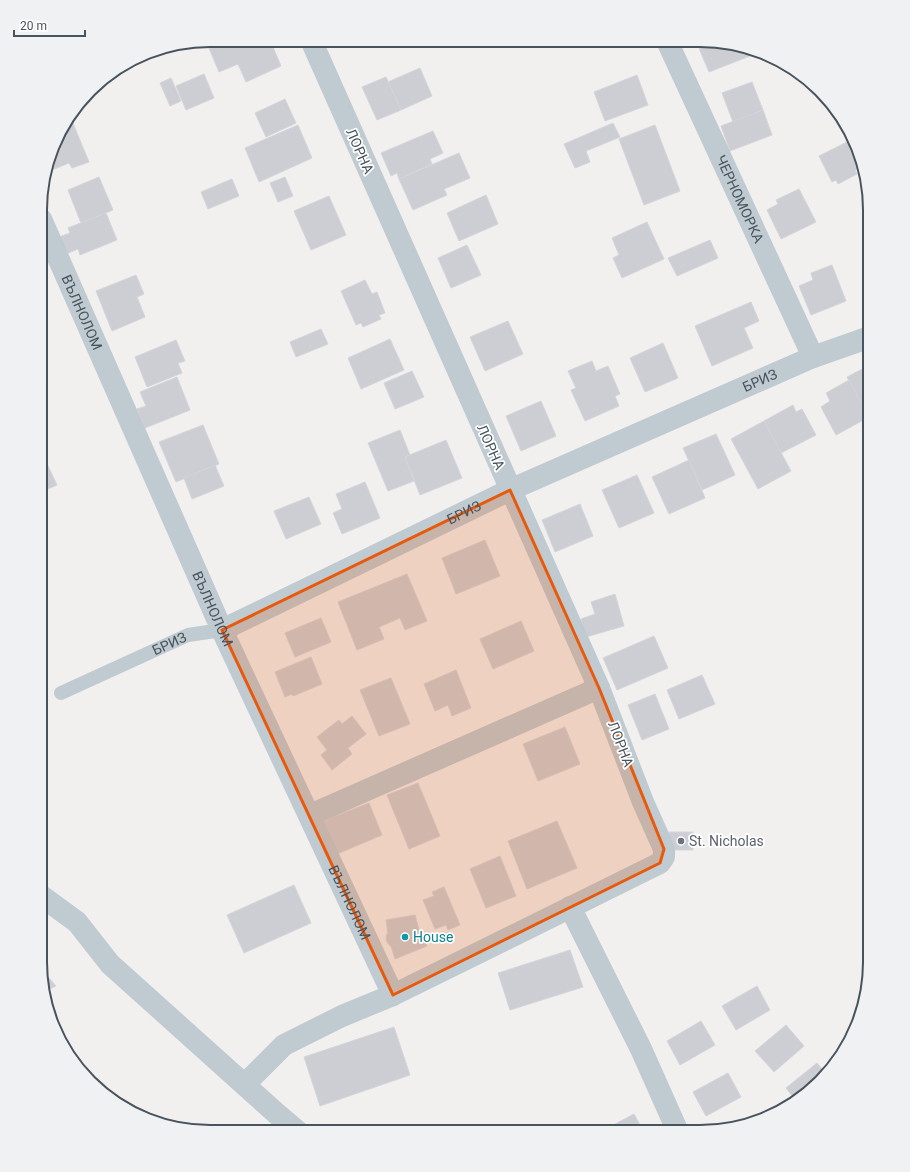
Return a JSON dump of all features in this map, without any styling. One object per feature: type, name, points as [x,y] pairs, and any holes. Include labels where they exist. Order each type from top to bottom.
[{"type":"street","name":"ЛОРНА","points":[[313,47],[599,688],[643,802],[664,849],[664,857],[660,863],[570,907]]},
{"type":"street","name":"ЧЕРНОМОРКА","points":[[670,47],[813,357]]},
{"type":"street","name":"ВЪЛНОЛОМ","points":[[47,233],[222,630],[310,815],[393,995]]},
{"type":"street","name":"БРИЗ","points":[[222,630],[510,490],[813,357],[863,339]]},
{"type":"street","points":[[310,815],[599,688]]},
{"type":"street","points":[[47,900],[77,922],[110,964],[290,1125]]},
{"type":"street","points":[[245,1084],[284,1045],[342,1016],[393,995],[570,907],[641,1049],[675,1125]]},
{"type":"lane","name":"БРИЗ","points":[[61,693],[188,635],[222,630]]},
{"type":"highlighted area","points":[[510,490],[599,688],[664,849],[660,863],[393,995],[222,630]]},
{"type":"building","points":[[209,47],[273,47],[281,66],[246,82],[238,64],[219,72]]},
{"type":"building","points":[[699,47],[721,48],[751,56],[709,72]]},
{"type":"building","points":[[420,68],[432,96],[401,110],[388,82]]},
{"type":"building","points":[[204,74],[214,98],[186,110],[176,86]]},
{"type":"building","points":[[637,75],[648,105],[605,121],[594,92]]},
{"type":"building","points":[[386,77],[401,110],[377,120],[362,87]]},
{"type":"building","points":[[171,78],[181,101],[170,106],[160,83]]},
{"type":"building","points":[[752,82],[763,110],[733,122],[722,93]]},
{"type":"building","points":[[285,99],[296,123],[266,137],[255,113]]},
{"type":"building","points":[[763,110],[772,135],[730,151],[721,126]]},
{"type":"building","points":[[73,123],[89,162],[72,168],[69,163],[52,170],[59,148]]},
{"type":"building","points":[[613,123],[620,137],[586,151],[590,162],[575,168],[564,144]]},
{"type":"building","points":[[298,125],[312,158],[259,182],[245,148]]},
{"type":"building","points":[[655,125],[680,191],[644,205],[619,139]]},
{"type":"building","points":[[433,131],[443,153],[430,159],[432,164],[399,179],[397,173],[391,176],[381,153]]},
{"type":"building","points":[[848,142],[857,169],[855,170],[857,174],[838,184],[836,180],[832,182],[819,156]]},
{"type":"building","points":[[459,153],[470,178],[444,189],[447,195],[413,210],[399,179]]},
{"type":"building","points":[[99,177],[113,210],[81,223],[68,190]]},
{"type":"building","points":[[285,177],[293,196],[278,202],[270,183]]},
{"type":"building","points":[[232,179],[239,196],[208,209],[201,192]]},
{"type":"building","points":[[799,189],[816,222],[781,239],[767,210],[778,204],[776,200]]},
{"type":"building","points":[[486,195],[498,224],[459,241],[447,213]]},
{"type":"building","points":[[329,196],[346,235],[311,250],[294,211]]},
{"type":"building","points":[[106,213],[117,240],[80,255],[78,249],[66,254],[59,237],[70,233],[68,228]]},
{"type":"building","points":[[647,222],[664,259],[622,278],[613,258],[619,255],[612,238]]},
{"type":"building","points":[[710,240],[718,258],[677,276],[668,258]]},
{"type":"building","points":[[467,245],[481,275],[451,288],[438,258]]},
{"type":"building","points":[[832,265],[846,301],[811,315],[799,286],[813,280],[811,273]]},
{"type":"building","points":[[136,275],[144,294],[137,297],[145,317],[112,331],[96,291]]},
{"type":"building","points":[[365,280],[372,294],[377,292],[385,313],[379,315],[381,319],[363,327],[361,323],[356,325],[341,291]]},
{"type":"building","points":[[751,302],[759,321],[744,328],[753,348],[712,366],[695,326]]},
{"type":"building","points":[[508,321],[523,354],[485,371],[470,337]]},
{"type":"building","points":[[321,329],[328,344],[296,357],[290,342]]},
{"type":"building","points":[[390,339],[404,370],[361,389],[348,358]]},
{"type":"building","points":[[176,340],[185,361],[178,363],[182,373],[147,387],[135,357]]},
{"type":"building","points":[[663,343],[678,378],[645,392],[630,358]]},
{"type":"building","points":[[592,361],[596,371],[608,366],[620,394],[615,396],[619,406],[585,421],[571,390],[576,388],[568,371]]},
{"type":"building","points":[[863,369],[863,407],[847,377]]},
{"type":"building","points":[[412,371],[424,397],[395,409],[384,383]]},
{"type":"building","points":[[177,377],[190,410],[145,428],[137,409],[146,406],[140,392]]},
{"type":"building","points":[[849,380],[863,406],[863,420],[836,435],[821,407],[830,401],[826,393]]},
{"type":"building","points":[[541,401],[556,436],[521,451],[506,416]]},
{"type":"building","points":[[793,405],[796,412],[802,409],[816,435],[781,453],[764,421]]},
{"type":"building","points":[[764,421],[791,471],[758,489],[731,439]]},
{"type":"building","points":[[203,425],[219,464],[176,482],[159,442]]},
{"type":"building","points":[[400,430],[410,455],[405,457],[414,481],[388,491],[368,443]]},
{"type":"building","points":[[716,434],[735,475],[702,490],[683,448]]},
{"type":"building","points":[[446,440],[462,478],[420,495],[405,457]]},
{"type":"building","points":[[689,460],[705,498],[669,514],[652,477]]},
{"type":"building","points":[[47,464],[57,485],[47,489]]},
{"type":"building","points":[[215,465],[224,486],[192,499],[184,478]]},
{"type":"building","points":[[637,475],[654,513],[619,528],[602,490]]},
{"type":"building","points":[[365,482],[380,518],[342,534],[333,513],[342,509],[336,494]]},
{"type":"building","points":[[309,497],[321,524],[286,539],[274,511]]},
{"type":"building","points":[[580,504],[593,536],[555,552],[542,520]]},
{"type":"building","points":[[485,540],[500,576],[456,594],[442,558]]},
{"type":"building","points":[[407,574],[427,621],[405,630],[400,618],[379,627],[384,639],[357,650],[338,602]]},
{"type":"building","points":[[615,594],[624,626],[586,637],[581,619],[595,614],[591,602]]},
{"type":"building","points":[[321,618],[331,642],[295,657],[285,633]]},
{"type":"building","points":[[521,621],[534,651],[493,669],[480,639]]},
{"type":"building","points":[[654,636],[668,668],[617,690],[603,658]]},
{"type":"building","points":[[311,657],[322,684],[293,696],[292,694],[285,697],[275,672]]},
{"type":"building","points":[[456,670],[471,708],[452,716],[448,705],[435,711],[424,684]]},
{"type":"building","points":[[702,675],[715,704],[679,719],[667,690]]},
{"type":"building","points":[[391,678],[410,724],[379,736],[360,690]]},
{"type":"building","points":[[655,694],[669,729],[642,740],[628,705]]},
{"type":"building","points":[[352,716],[366,734],[348,748],[352,754],[332,770],[321,755],[327,750],[317,737],[339,720],[342,724]]},
{"type":"building","points":[[565,727],[580,764],[538,781],[523,744]]},
{"type":"building","points":[[418,783],[440,836],[409,849],[387,795]]},
{"type":"building","points":[[369,803],[382,835],[337,854],[323,821]]},
{"type":"building","points":[[557,821],[577,868],[527,889],[508,841]]},
{"type":"building","name":"St. Nicholas","points":[[669,832],[693,832],[693,850],[669,850]]},
{"type":"building","points":[[500,856],[516,896],[486,908],[470,869]]},
{"type":"building","points":[[294,885],[311,923],[244,953],[227,915]]},
{"type":"building","points":[[444,887],[460,925],[448,930],[446,925],[435,929],[423,900],[434,896],[432,892]]},
{"type":"building","name":"House","points":[[415,915],[419,930],[427,946],[395,959],[391,946],[386,940],[388,934],[386,920]]},
{"type":"building","points":[[570,950],[583,987],[510,1010],[498,973]]},
{"type":"building","points":[[47,976],[56,986],[49,989]]},
{"type":"building","points":[[757,986],[770,1010],[736,1030],[722,1006]]},
{"type":"building","points":[[701,1021],[715,1045],[680,1065],[667,1041]]},
{"type":"building","points":[[786,1025],[804,1046],[774,1072],[755,1051]]},
{"type":"building","points":[[394,1027],[410,1075],[320,1106],[304,1057]]},
{"type":"building","points":[[817,1063],[822,1070],[807,1085],[792,1096],[786,1088]]},
{"type":"building","points":[[728,1073],[741,1097],[706,1116],[693,1092]]},
{"type":"building","points":[[634,1114],[640,1125],[613,1125]]},
{"type":"place","name":"St. Nicholas","points":[[681,841]]},
{"type":"place","name":"House","points":[[405,937]]}]
